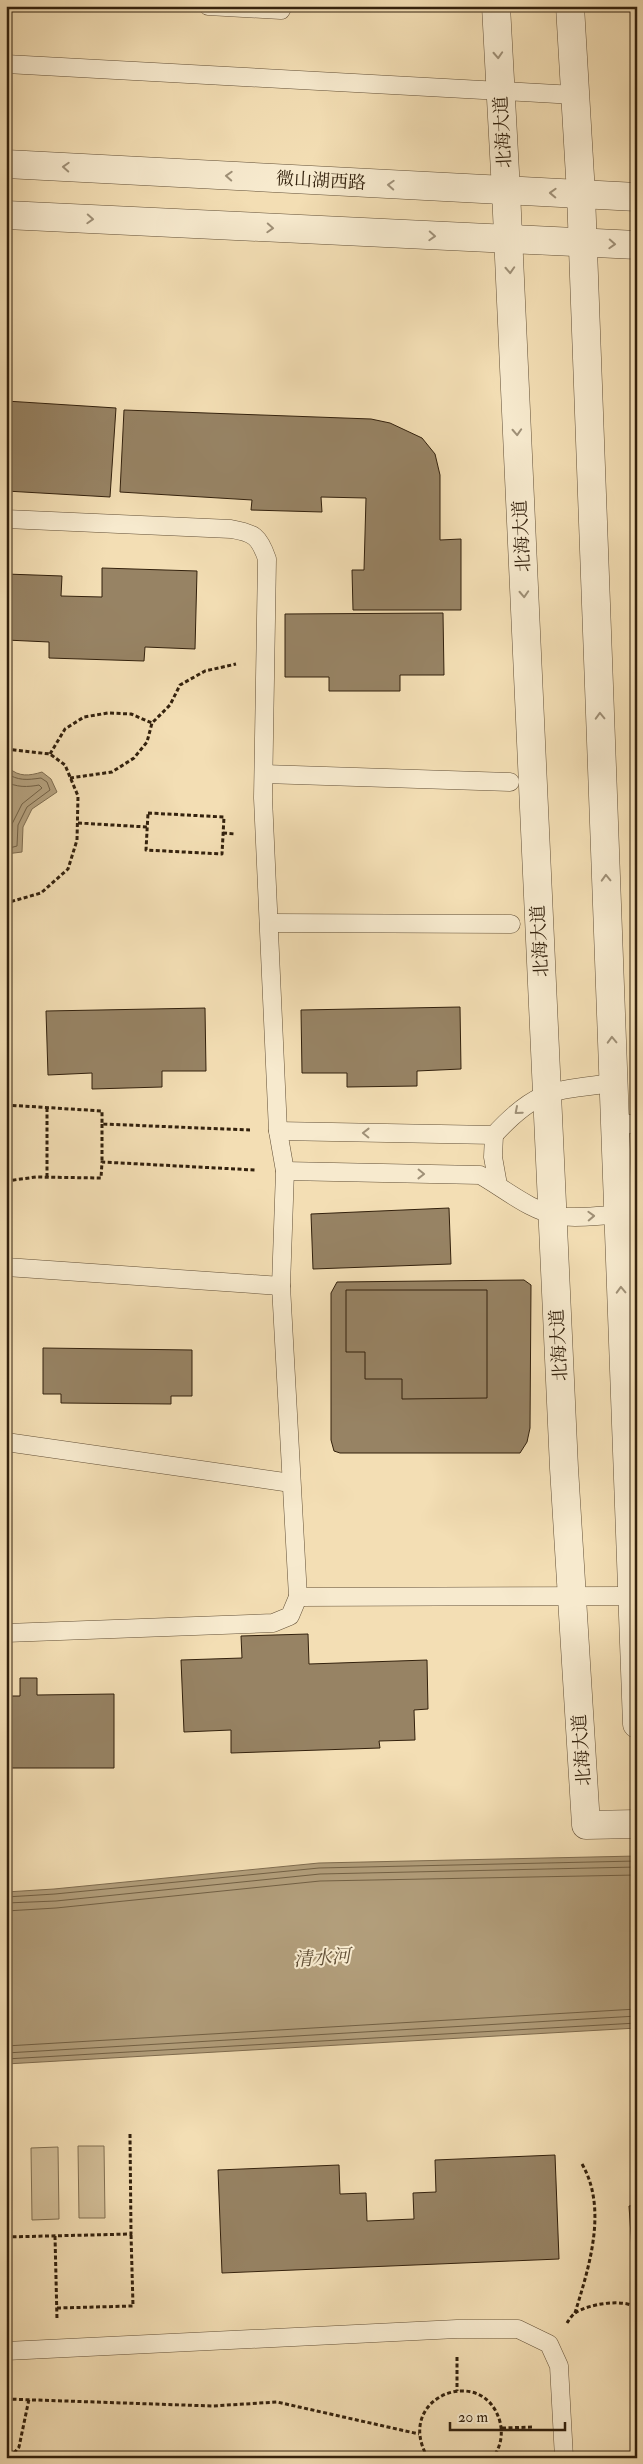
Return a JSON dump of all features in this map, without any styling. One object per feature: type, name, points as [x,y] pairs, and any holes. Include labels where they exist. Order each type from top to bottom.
[{"type":"street","name":"北海大道","points":[[496,6],[553,1215],[572,1596],[586,1825],[637,1824]]},
{"type":"street","points":[[570,6],[583,242],[613,1083],[626,1123],[624,1202],[632,1596],[637,1724]]},
{"type":"street","name":"微山湖西路","points":[[6,164],[637,197]]},
{"type":"street","points":[[6,215],[637,245]]},
{"type":"lane","points":[[208,6],[281,10],[283,6]]},
{"type":"lane","points":[[6,64],[575,95]]},
{"type":"lane","points":[[6,519],[231,529],[250,532],[261,543],[267,559],[264,774],[278,1131],[285,1171],[281,1286],[298,1597],[290,1616],[273,1623],[6,1633]]},
{"type":"lane","points":[[264,774],[510,782]]},
{"type":"lane","points":[[269,923],[511,924]]},
{"type":"lane","points":[[498,1186],[493,1157],[494,1135],[521,1108],[547,1093],[613,1083]]},
{"type":"lane","points":[[278,1131],[494,1135]]},
{"type":"lane","points":[[285,1171],[480,1175],[523,1203],[562,1217],[624,1202]]},
{"type":"lane","points":[[6,1267],[281,1286]]},
{"type":"lane","points":[[6,1442],[291,1482]]},
{"type":"lane","points":[[298,1597],[632,1596]]},
{"type":"lane","points":[[6,2351],[457,2329],[518,2329],[549,2344],[559,2366],[564,2458]]},
{"type":"path","points":[[70,778],[112,772],[134,758],[147,742],[152,722],[170,705],[180,685],[188,680],[205,671],[265,658]]},
{"type":"path","points":[[50,754],[64,729],[84,718],[108,713],[132,714],[152,722]]},
{"type":"path","points":[[6,750],[50,754],[64,765],[78,796],[77,840],[68,869],[41,893],[6,903]]},
{"type":"path","points":[[148,813],[224,817],[222,854],[146,850],[147,827],[148,813]]},
{"type":"path","points":[[78,823],[147,827]]},
{"type":"path","points":[[6,1105],[102,1111],[101,1178],[47,1177],[6,1181]]},
{"type":"path","points":[[47,1108],[47,1177]]},
{"type":"path","points":[[102,1124],[278,1131]]},
{"type":"path","points":[[102,1162],[285,1171]]},
{"type":"path","points":[[57,2308],[132,2306],[130,2134]]},
{"type":"path","points":[[549,2344],[575,2313],[590,2267],[595,2216],[591,2180],[582,2164]]},
{"type":"path","points":[[6,2237],[131,2234]]},
{"type":"path","points":[[55,2236],[58,2348]]},
{"type":"path","points":[[575,2313],[598,2304],[632,2304],[637,2308]]},
{"type":"path","points":[[428,2458],[422,2447],[419,2434],[420,2420],[427,2407],[438,2398],[465,2390],[478,2394],[490,2403],[498,2415],[502,2428],[501,2442],[492,2458]]},
{"type":"path","points":[[6,2399],[212,2406],[276,2402],[419,2434]]},
{"type":"path","points":[[10,2458],[19,2447],[29,2399]]},
{"type":"shaded area","points":[[78,2146],[104,2146],[105,2218],[79,2218]]},
{"type":"shaded area","points":[[58,2147],[59,2219],[32,2220],[31,2148]]},
{"type":"water","points":[[9,768],[24,775],[42,772],[51,779],[57,792],[32,809],[23,827],[22,852],[6,854],[6,769]]},
{"type":"water","name":"清水河","points":[[637,1856],[637,2028],[6,2064],[6,1892],[319,1863]]},
{"type":"building","points":[[6,401],[116,408],[110,497],[6,491]]},
{"type":"building","points":[[124,410],[371,419],[390,423],[422,438],[435,454],[440,475],[440,540],[461,539],[461,610],[353,610],[352,570],[364,570],[366,498],[321,497],[322,512],[251,510],[252,500],[120,492]]},
{"type":"building","points":[[102,568],[197,571],[195,649],[145,647],[144,661],[49,658],[49,642],[6,640],[6,574],[62,576],[61,596],[102,597]]},
{"type":"building","points":[[443,613],[444,675],[400,675],[400,691],[329,691],[329,677],[285,677],[285,614]]},
{"type":"building","points":[[460,1007],[461,1069],[417,1071],[417,1086],[347,1087],[347,1073],[302,1073],[301,1010]]},
{"type":"building","points":[[205,1008],[206,1071],[162,1071],[162,1087],[92,1089],[92,1073],[48,1075],[46,1011]]},
{"type":"building","points":[[449,1208],[451,1264],[313,1269],[311,1214]]},
{"type":"building","points":[[524,1280],[531,1285],[530,1428],[527,1442],[520,1453],[340,1453],[334,1451],[331,1440],[331,1293],[337,1282]]},
{"type":"building","points":[[346,1290],[487,1290],[487,1398],[402,1399],[402,1379],[365,1379],[365,1352],[346,1352]]},
{"type":"building","points":[[43,1348],[192,1350],[192,1396],[171,1396],[171,1404],[61,1403],[61,1394],[43,1394]]},
{"type":"building","points":[[308,1634],[309,1664],[427,1660],[428,1709],[414,1710],[415,1740],[379,1741],[380,1748],[231,1753],[231,1730],[184,1732],[181,1660],[242,1658],[241,1636]]},
{"type":"building","points":[[20,1678],[37,1678],[37,1695],[114,1694],[114,1768],[6,1768],[6,1696],[20,1696]]},
{"type":"building","points":[[555,2155],[559,2259],[222,2273],[218,2170],[339,2165],[340,2194],[366,2193],[367,2221],[414,2219],[413,2193],[436,2192],[435,2160]]},
{"type":"building","points":[[637,2205],[637,2250],[632,2250],[629,2206]]}]
